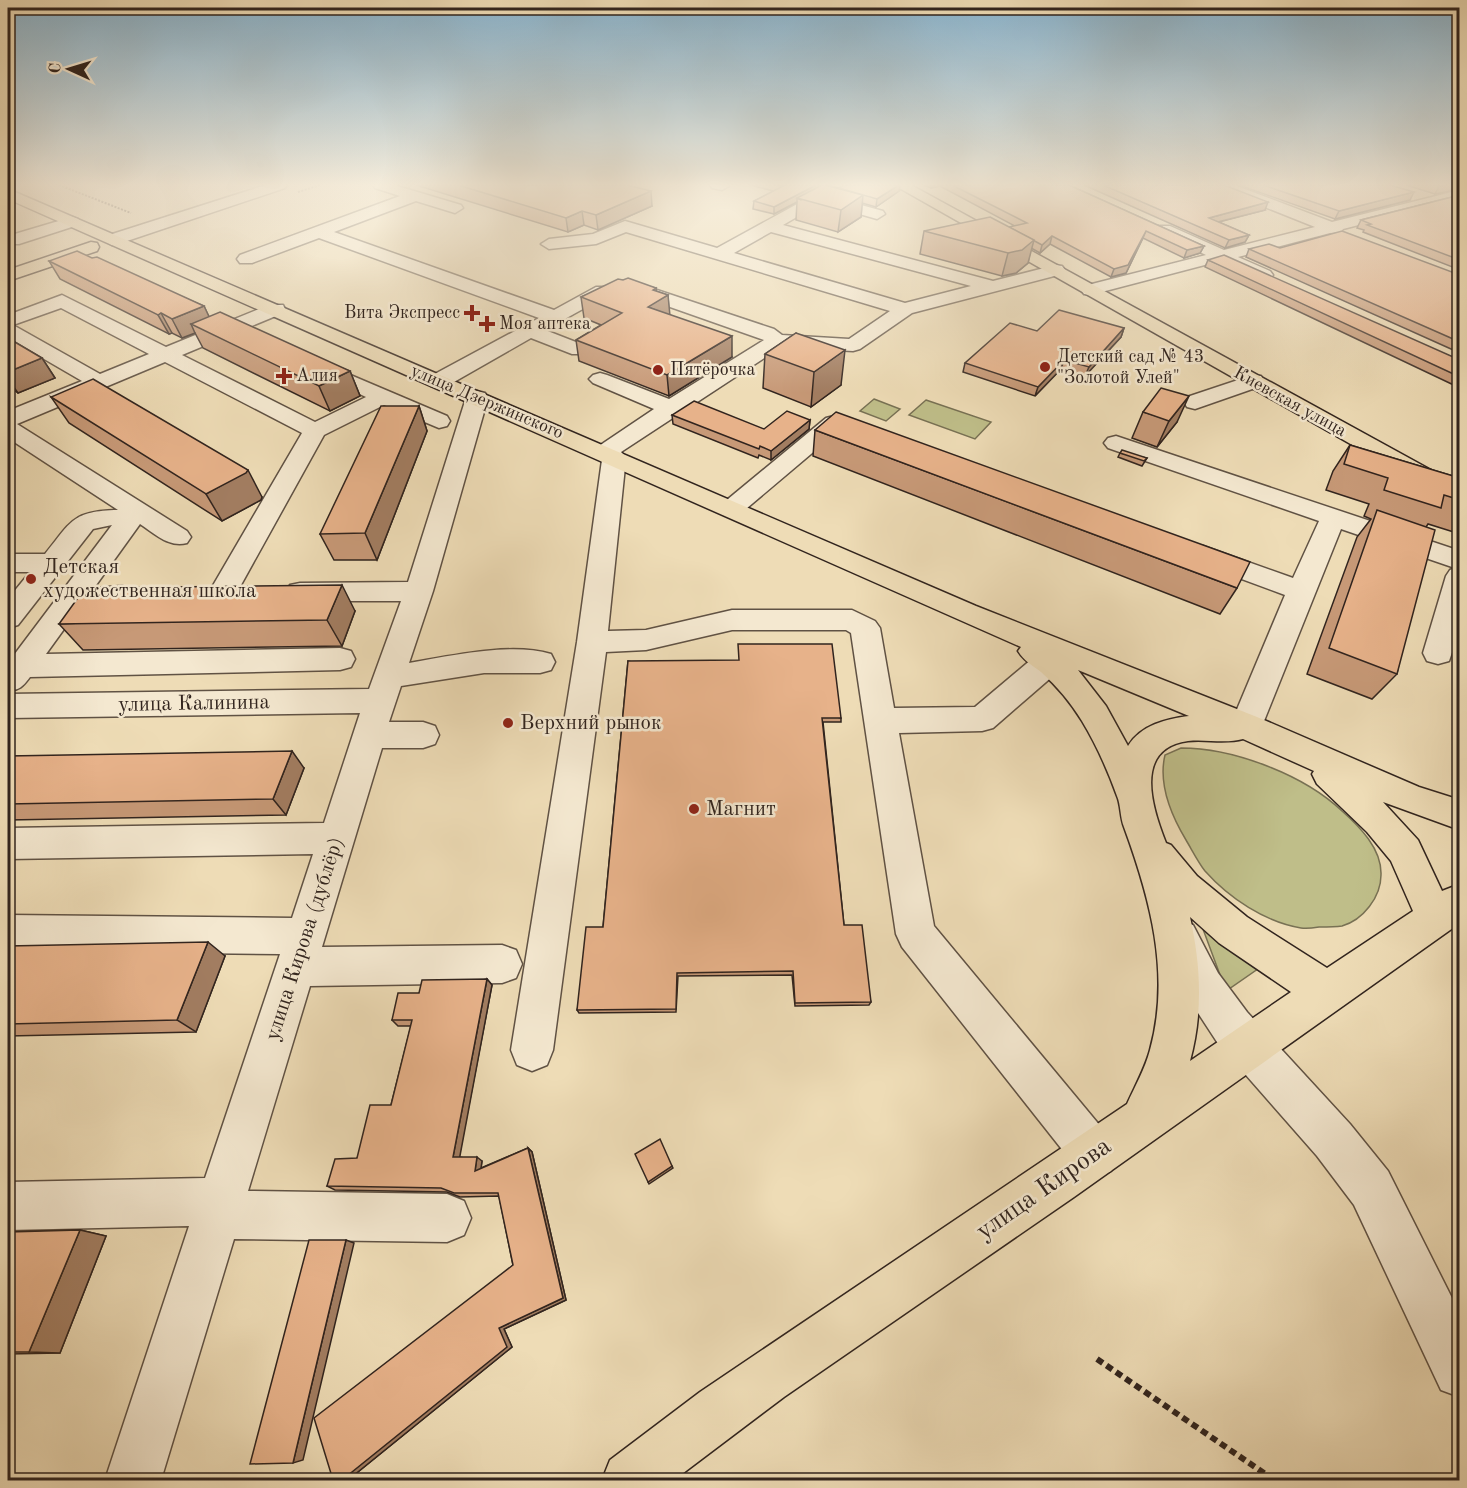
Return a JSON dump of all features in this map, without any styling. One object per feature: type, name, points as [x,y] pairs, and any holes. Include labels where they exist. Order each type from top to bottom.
[{"type":"main road","points":[[8,276],[71,254]]},
{"type":"main road","name":"улица Дзержинского","points":[[146,254],[439,381],[463,413],[609,455],[966,613]]},
{"type":"main road","name":"Киевская улица","points":[[1028,254],[1460,496]]},
{"type":"main road","points":[[966,613],[1050,662],[1070,680],[1088,702],[1104,729],[1135,797]]},
{"type":"main road","points":[[966,613],[1252,729],[1409,798],[1460,814]]},
{"type":"main road","points":[[1144,1119],[1170,1060],[1177,1014],[1179,966],[1172,924],[1149,846],[1139,822],[1135,797],[1137,759],[1147,744],[1162,735],[1185,729],[1213,727],[1252,729]]},
{"type":"main road","points":[[1300,750],[1344,786],[1380,821],[1447,909]]},
{"type":"main road","points":[[1149,846],[1184,888],[1233,930],[1326,991]]},
{"type":"main road","name":"улица Кирова","points":[[630,1480],[752,1388],[1095,1155],[1326,991],[1447,909]]},
{"type":"street","points":[[34,254],[49,262]]},
{"type":"street","points":[[246,259],[258,254]]},
{"type":"street","points":[[381,254],[555,317]]},
{"type":"street","points":[[720,254],[905,309]]},
{"type":"street","points":[[875,254],[991,286]]},
{"type":"street","points":[[1090,290],[1220,255],[1275,280]]},
{"type":"street","points":[[532,1050],[592,642],[609,455],[671,408],[777,341],[853,345],[905,309],[1056,270]]},
{"type":"street","points":[[439,381],[602,291]]},
{"type":"street","points":[[642,291],[767,333],[777,341]]},
{"type":"street","points":[[14,312],[62,301],[315,431]]},
{"type":"street","points":[[8,419],[276,309]]},
{"type":"street","points":[[231,327],[253,337]]},
{"type":"street","points":[[8,330],[99,382]]},
{"type":"street","points":[[529,331],[579,351]]},
{"type":"street","points":[[297,357],[384,397],[463,413]]},
{"type":"street","points":[[600,379],[671,408]]},
{"type":"street","points":[[1195,402],[1253,381]]},
{"type":"street","points":[[384,397],[315,431],[210,594],[420,591]]},
{"type":"street","name":"улица Кирова (дублёр)","points":[[133,1480],[380,704],[420,591],[463,413]]},
{"type":"street","points":[[731,509],[834,423],[878,438]]},
{"type":"street","points":[[8,428],[134,513],[178,537]]},
{"type":"street","points":[[1116,443],[1460,561]]},
{"type":"street","points":[[8,618],[80,527],[90,520],[134,513]]},
{"type":"street","points":[[15,676],[134,513]]},
{"type":"street","points":[[1252,729],[1301,591],[1333,518]]},
{"type":"street","points":[[1179,547],[1301,591]]},
{"type":"street","points":[[8,563],[52,563]]},
{"type":"street","points":[[1438,653],[1460,576]]},
{"type":"street","points":[[70,598],[152,596]]},
{"type":"street","points":[[592,642],[646,640],[732,620],[852,620],[865,628],[916,934],[1095,1155]]},
{"type":"street","points":[[15,676],[340,659]]},
{"type":"street","points":[[380,704],[484,662],[540,662]]},
{"type":"street","points":[[880,721],[982,719],[1050,662]]},
{"type":"street","points":[[380,704],[423,735]]},
{"type":"street","name":"улица Калинина","points":[[8,706],[380,704]]},
{"type":"street","points":[[8,843],[338,838]]},
{"type":"street","points":[[1172,924],[1190,962],[1215,1003],[1250,1047],[1353,1162],[1371,1188],[1460,1371]]},
{"type":"street","points":[[8,933],[502,964]]},
{"type":"street","points":[[8,1206],[221,1208],[447,1218]]},
{"type":"path","points":[[1097,1359],[1274,1480]]},
{"type":"shaded area","points":[[874,399],[900,409],[886,421],[860,411]]},
{"type":"shaded area","points":[[926,400],[991,422],[975,439],[909,415]]},
{"type":"shaded area","points":[[1181,748],[1223,753],[1267,766],[1308,786],[1342,811],[1369,839],[1380,865],[1378,891],[1364,913],[1342,926],[1303,928],[1288,925],[1248,907],[1215,881],[1200,864],[1167,799],[1163,777],[1165,755]]},
{"type":"shaded area","points":[[1197,913],[1265,964],[1226,991]]},
{"type":"building","points":[[67,254],[97,257],[204,306],[172,319],[161,313],[158,315],[49,261]]},
{"type":"building","points":[[1087,254],[1134,254],[1128,265],[1114,269]]},
{"type":"building","points":[[1261,254],[1405,254],[1460,275],[1460,342]]},
{"type":"building","points":[[1445,254],[1460,254],[1460,260]]},
{"type":"building","points":[[1224,255],[1460,360],[1460,377],[1208,260]]},
{"type":"building","points":[[628,278],[668,295],[648,307],[732,336],[667,375],[576,340],[622,313],[581,297],[618,279]]},
{"type":"building","points":[[1059,310],[1124,328],[1089,367],[1064,360],[1038,387],[965,363],[1010,323],[1037,331]]},
{"type":"building","points":[[220,312],[350,371],[319,386],[191,324]]},
{"type":"building","points":[[796,333],[845,350],[814,372],[765,354]]},
{"type":"building","points":[[8,338],[42,358],[8,372]]},
{"type":"building","points":[[93,379],[248,470],[206,494],[51,397]]},
{"type":"building","points":[[1161,388],[1189,396],[1169,421],[1143,412]]},
{"type":"building","points":[[694,401],[764,429],[787,411],[810,420],[771,451],[760,446],[759,449],[672,415]]},
{"type":"building","points":[[381,406],[419,406],[365,533],[320,534]]},
{"type":"building","points":[[836,412],[1250,562],[1237,588],[815,430]]},
{"type":"building","points":[[1350,445],[1460,478],[1460,500],[1444,495],[1441,508],[1384,490],[1388,478],[1344,464]]},
{"type":"building","points":[[1122,450],[1147,458],[1144,461],[1120,453]]},
{"type":"building","points":[[1377,510],[1435,530],[1397,674],[1329,648]]},
{"type":"building","points":[[342,585],[327,620],[59,624],[85,588]]},
{"type":"building","points":[[738,644],[832,644],[841,718],[822,718],[844,925],[862,925],[871,1002],[795,1003],[793,971],[677,973],[676,1009],[577,1010],[586,927],[603,927],[628,661],[739,660]]},
{"type":"building","points":[[292,751],[273,799],[8,804],[8,756]]},
{"type":"building","points":[[208,942],[177,1020],[8,1024],[8,946]]},
{"type":"building","points":[[487,979],[453,1157],[477,1157],[475,1171],[528,1148],[563,1298],[499,1328],[507,1347],[342,1480],[333,1480],[314,1418],[513,1265],[498,1193],[454,1193],[441,1188],[327,1186],[335,1159],[357,1158],[370,1105],[391,1105],[412,1020],[392,1020],[398,993],[419,993],[422,980]]},
{"type":"building","points":[[660,1139],[672,1166],[648,1182],[635,1154]]},
{"type":"building","points":[[80,1230],[29,1352],[8,1352],[8,1232]]},
{"type":"building","points":[[309,1240],[346,1240],[293,1463],[250,1464]]},
{"type":"place","name":"Вита Экспресс","points":[[472,313]]},
{"type":"place","name":"Моя аптека","points":[[487,324]]},
{"type":"place","name":"Детский сад № 43 \"Золотой Улей\"","points":[[1045,367]]},
{"type":"place","name":"Пятёрочка","points":[[658,370]]},
{"type":"place","name":"Алия","points":[[284,376]]},
{"type":"place","name":"Детская художественная школа","points":[[31,579]]},
{"type":"place","name":"Верхний рынок","points":[[508,723]]},
{"type":"place","name":"Магнит","points":[[694,809]]}]
